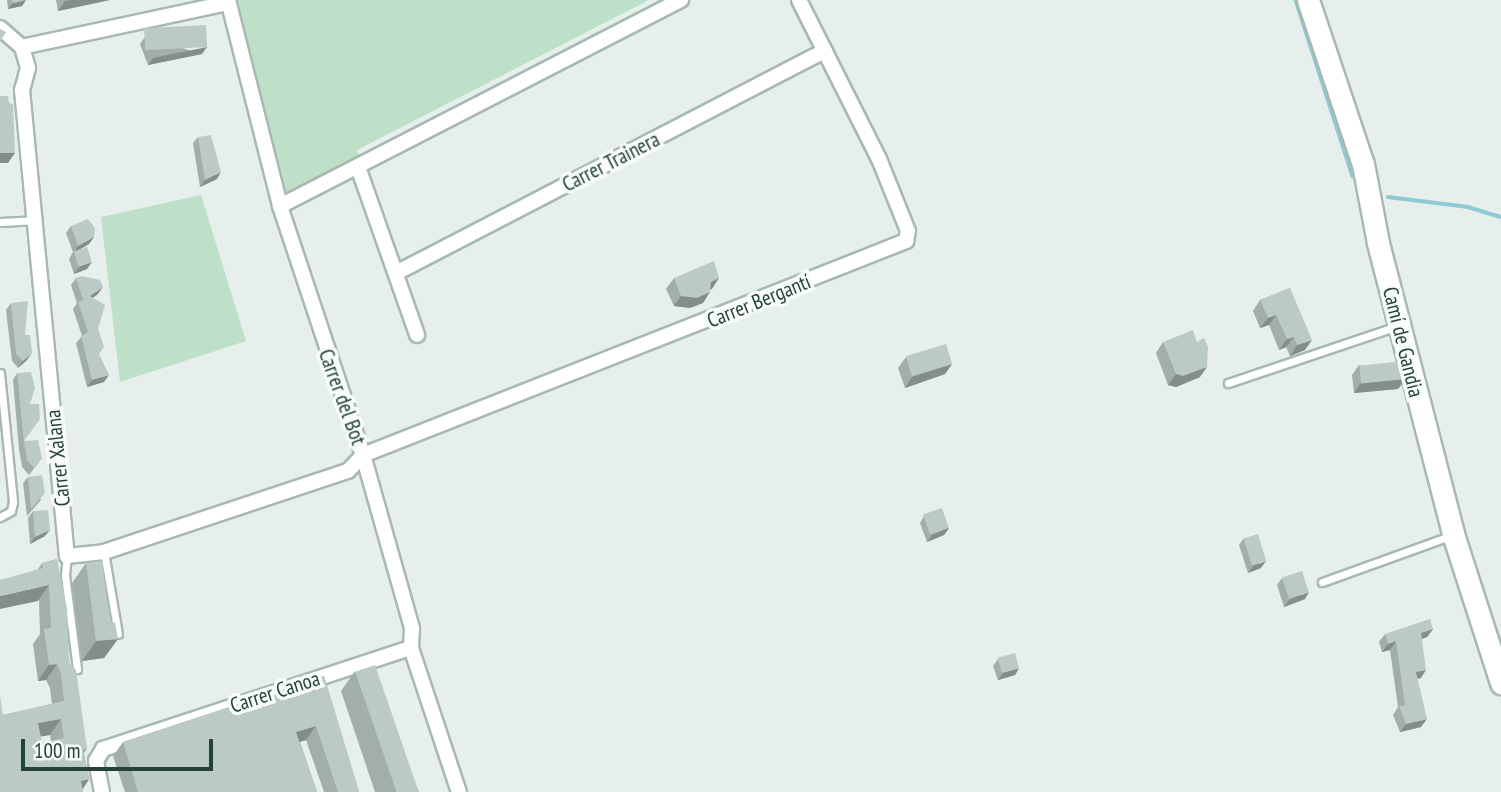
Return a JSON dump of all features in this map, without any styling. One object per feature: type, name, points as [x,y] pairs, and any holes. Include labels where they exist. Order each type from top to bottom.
[{"type":"main road","name":"Camí de Gandia","points":[[1308,0],[1363,164],[1399,326],[1453,534],[1501,683]]},
{"type":"street","points":[[280,206],[681,0]]},
{"type":"street","name":"Carrer Bergantí","points":[[363,454],[906,241],[908,231],[878,159],[799,0]]},
{"type":"street","points":[[0,28],[22,47],[228,1]]},
{"type":"street","name":"Carrer del Bot","points":[[228,1],[280,206],[363,454],[412,628],[411,648],[459,792]]},
{"type":"street","name":"Carrer Xalana","points":[[22,47],[28,68],[22,90],[67,556]]},
{"type":"street","name":"Carrer Trainera","points":[[396,273],[825,51]]},
{"type":"street","points":[[358,167],[418,335]]},
{"type":"street","points":[[67,556],[104,552],[348,471],[363,454]]},
{"type":"street","name":"Carrer Canoa","points":[[102,792],[96,761],[103,749],[411,648]]},
{"type":"lane","points":[[0,222],[34,220]]},
{"type":"lane","points":[[1228,383],[1399,326]]},
{"type":"lane","points":[[0,373],[13,502],[11,511],[0,517]]},
{"type":"lane","points":[[1322,582],[1453,534]]},
{"type":"lane","points":[[104,552],[118,634]]},
{"type":"lane","points":[[67,556],[65,575],[77,669]]},
{"type":"green space","points":[[236,0],[649,0],[357,150],[360,159],[286,195]]},
{"type":"green space","points":[[201,195],[246,341],[120,382],[101,217]]},
{"type":"building","points":[[206,25],[207,47],[145,50],[144,28]]},
{"type":"building","points":[[0,29],[6,32],[0,42]]},
{"type":"building","points":[[0,96],[8,96],[9,103],[13,104],[15,153],[0,153]]},
{"type":"building","points":[[211,135],[221,172],[205,180],[198,137]]},
{"type":"building","points":[[88,219],[95,228],[94,237],[78,246],[71,226]]},
{"type":"building","points":[[87,247],[92,262],[79,267],[74,251]]},
{"type":"building","points":[[714,261],[719,278],[711,282],[710,292],[697,298],[681,296],[674,278]]},
{"type":"building","points":[[82,276],[100,280],[103,287],[90,296],[105,305],[98,329],[104,347],[99,354],[109,375],[92,380],[81,336],[88,332],[78,302],[83,300],[76,278]]},
{"type":"building","points":[[1290,288],[1312,340],[1297,345],[1294,337],[1287,339],[1276,315],[1268,318],[1260,300]]},
{"type":"building","points":[[28,301],[25,335],[30,335],[32,353],[23,361],[16,354],[11,303]]},
{"type":"building","points":[[1193,330],[1197,342],[1204,338],[1208,347],[1207,367],[1183,376],[1176,374],[1163,342]]},
{"type":"building","points":[[946,344],[952,364],[912,376],[906,356]]},
{"type":"building","points":[[1404,361],[1406,379],[1361,384],[1359,366]]},
{"type":"building","points":[[31,372],[35,388],[30,404],[39,404],[40,419],[24,441],[38,440],[42,458],[34,468],[27,460],[24,442],[17,373]]},
{"type":"building","points":[[42,475],[45,493],[31,509],[28,477]]},
{"type":"building","points":[[942,508],[949,528],[930,534],[923,515]]},
{"type":"building","points":[[48,510],[50,530],[35,537],[33,511]]},
{"type":"building","points":[[1258,534],[1266,561],[1252,565],[1244,538]]},
{"type":"building","points":[[57,559],[67,608],[69,662],[76,670],[87,749],[83,749],[89,779],[81,781],[83,792],[0,792],[0,696],[3,715],[64,701],[61,673],[57,664],[49,665],[44,629],[51,628],[49,585],[0,596],[0,580],[43,568],[42,563]],"holes":[[[61,719],[64,738],[42,742],[38,723]]]},
{"type":"building","points":[[102,562],[110,623],[115,622],[118,639],[96,641],[86,563]]},
{"type":"building","points":[[1302,571],[1309,592],[1289,598],[1282,577]]},
{"type":"building","points":[[1430,619],[1433,629],[1421,633],[1426,670],[1416,672],[1427,719],[1406,724],[1399,706],[1405,705],[1396,641],[1388,644],[1385,634]]},
{"type":"building","points":[[1015,653],[1019,668],[1002,673],[998,658]]},
{"type":"building","points":[[375,665],[419,792],[397,792],[355,672]]},
{"type":"building","points":[[324,676],[359,792],[338,792],[316,726],[296,732],[317,792],[138,792],[123,742]]},
{"type":"waterway","points":[[1296,0],[1353,176]]},
{"type":"waterway","points":[[1388,197],[1468,207],[1501,217]]}]
